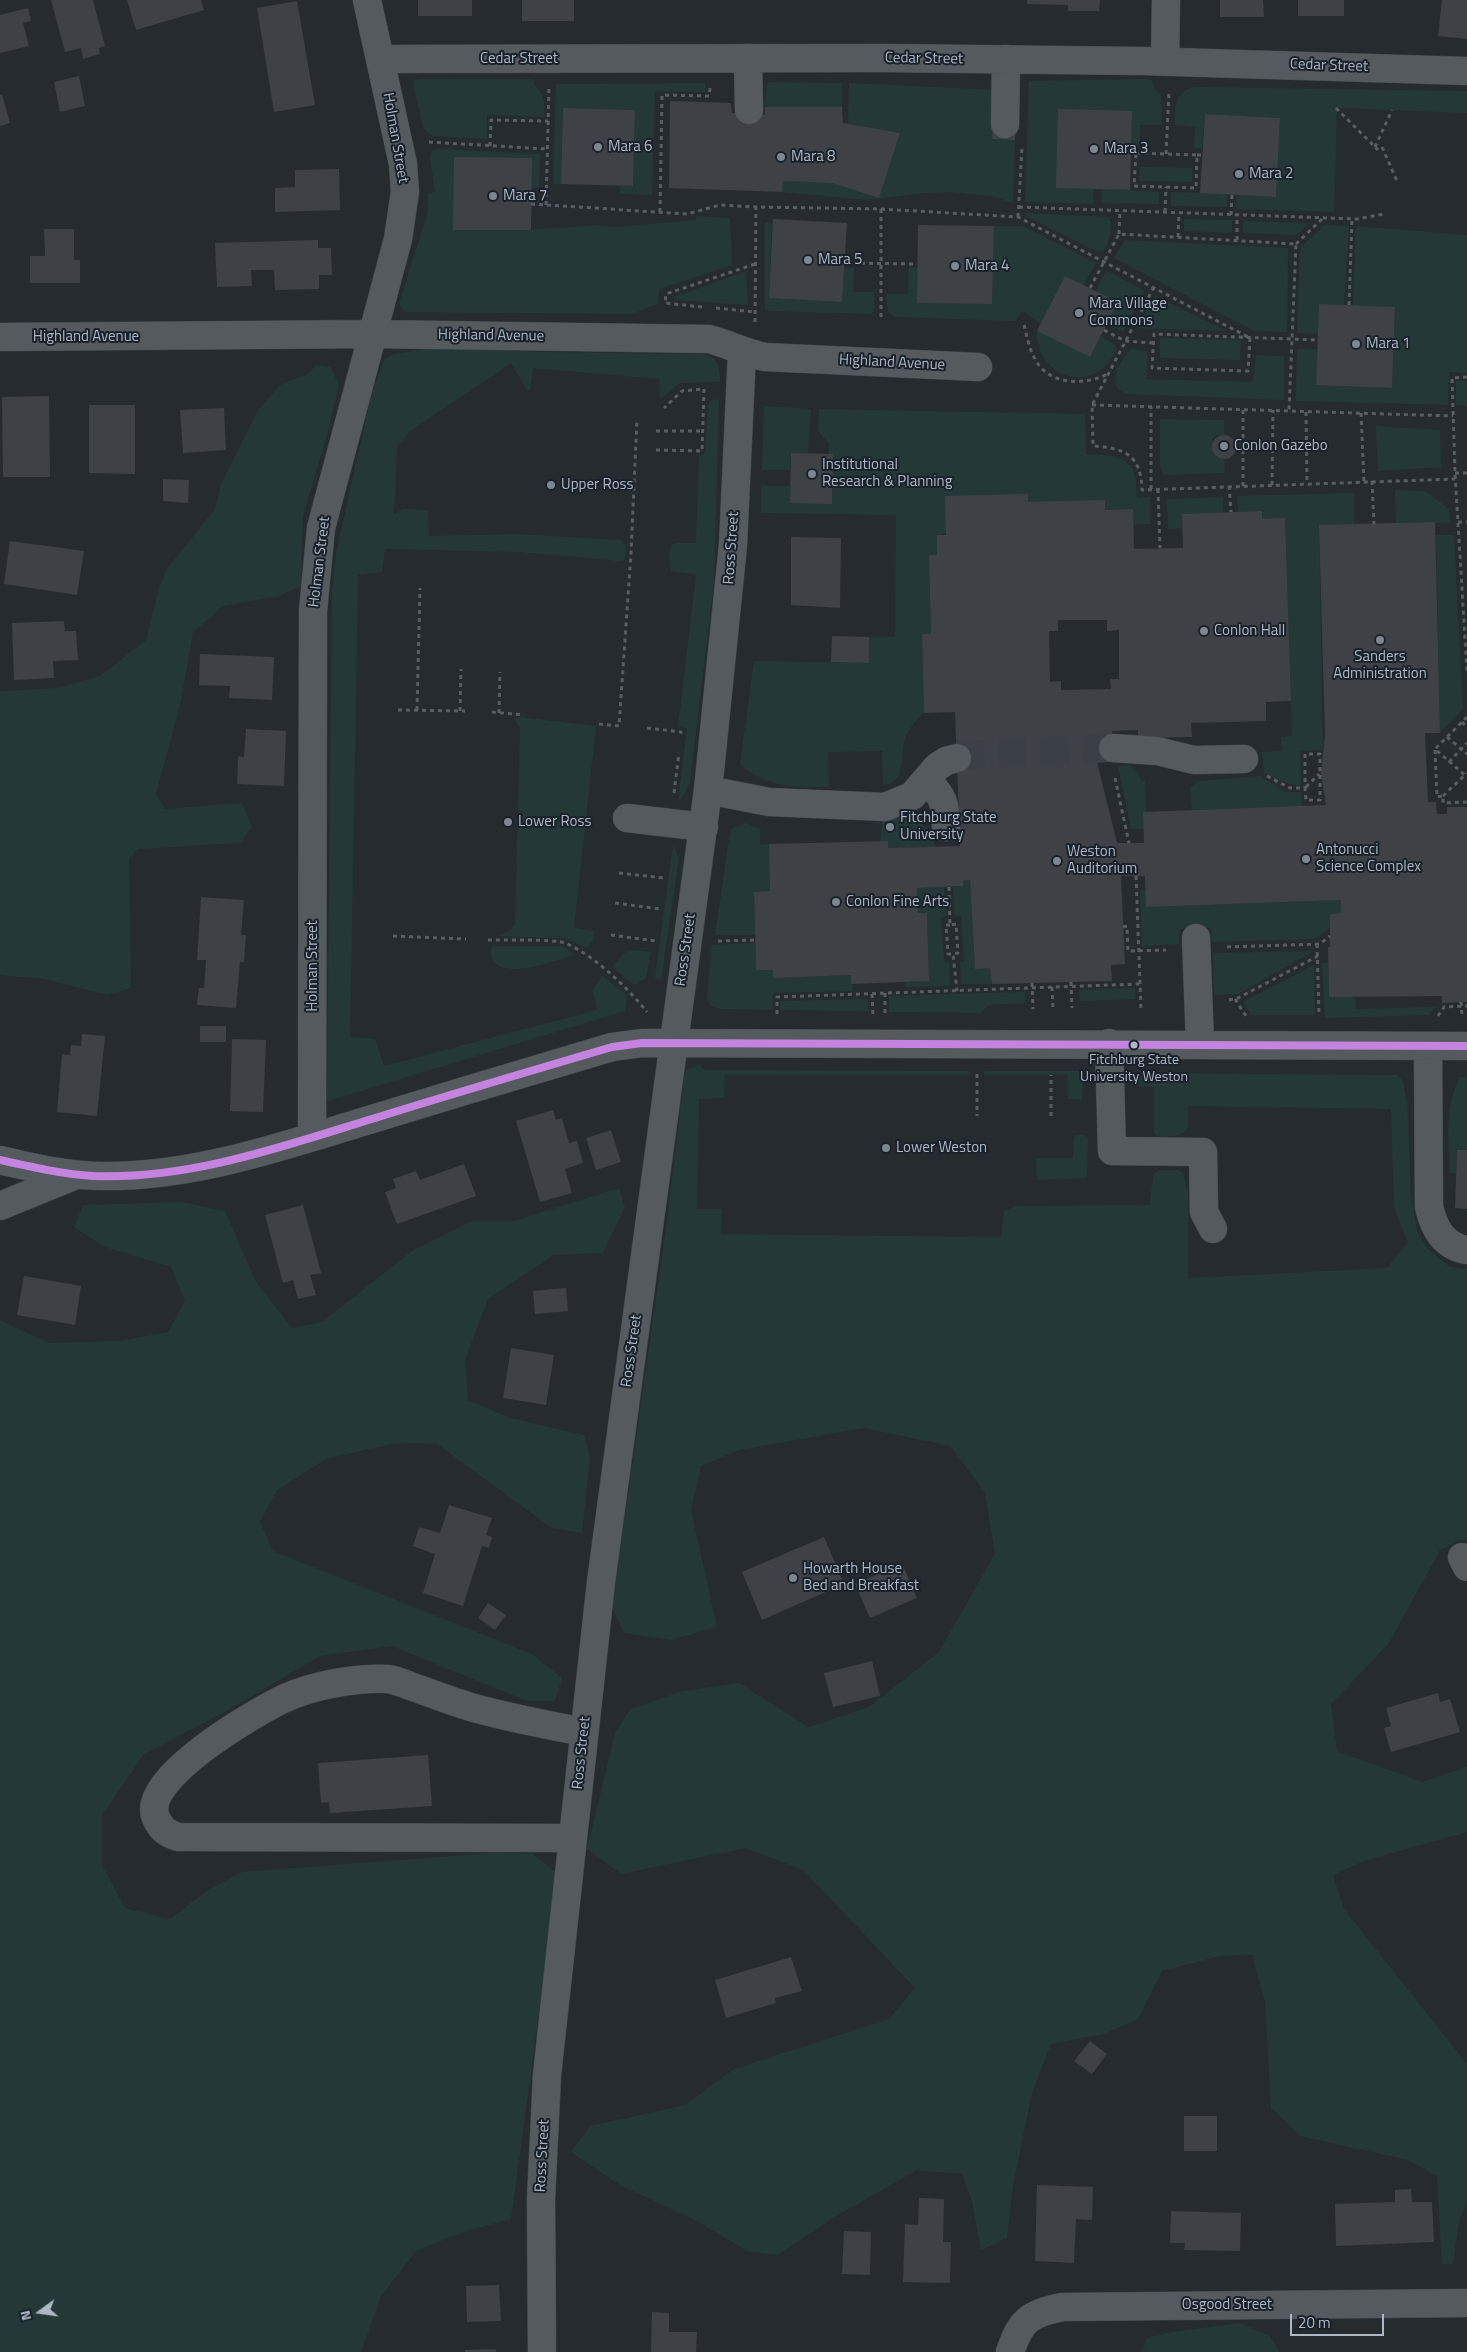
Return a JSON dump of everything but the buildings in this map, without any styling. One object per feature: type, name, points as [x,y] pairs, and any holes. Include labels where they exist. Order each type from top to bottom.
[{"type":"street","name":"Holman Street","points":[[312,1137],[313,612],[321,528],[398,239],[405,192],[403,164],[367,0]]},
{"type":"street","points":[[1166,0],[1168,61]]},
{"type":"street","points":[[748,58],[749,110]]},
{"type":"street","name":"Cedar Street","points":[[380,59],[1006,59],[1168,61],[1467,71]]},
{"type":"street","points":[[1005,124],[1006,59]]},
{"type":"street","name":"Highland Avenue","points":[[0,337],[374,334],[709,339],[724,343],[742,352],[765,357],[978,367]]},
{"type":"street","name":"Ross Street","points":[[542,2352],[541,2199],[547,2075],[602,1573],[704,827],[733,545],[742,352]]},
{"type":"street","points":[[1113,759],[1157,751],[1194,760],[1252,766]]},
{"type":"street","points":[[708,790],[769,802],[885,807],[912,796],[946,761],[957,758]]},
{"type":"street","points":[[926,780],[940,793],[946,809],[946,827]]},
{"type":"street","points":[[627,818],[704,827]]},
{"type":"street","points":[[1196,938],[1200,1044]]},
{"type":"street","points":[[0,1160],[76,1175],[129,1175],[205,1166],[312,1137],[612,1046],[642,1043],[1109,1043],[1428,1046],[1465,1033]]},
{"type":"street","points":[[1109,1043],[1112,1151],[1203,1152],[1204,1212],[1213,1229]]},
{"type":"street","points":[[1428,1046],[1429,1207],[1432,1220],[1445,1241],[1458,1248],[1467,1250]]},
{"type":"street","points":[[0,1206],[76,1175]]},
{"type":"street","points":[[572,1838],[178,1837],[168,1834],[160,1826],[154,1814],[154,1803],[159,1791],[171,1776],[196,1754],[246,1720],[281,1700],[314,1686],[336,1682],[389,1679],[474,1708],[521,1720],[584,1732]]},
{"type":"street","name":"Osgood Street","points":[[1010,2352],[1018,2331],[1037,2312],[1062,2307],[1467,2303]]},
{"type":"path","points":[[1166,154],[1168,61]]},
{"type":"path","points":[[660,212],[662,95],[709,96],[710,79]]},
{"type":"path","points":[[546,205],[549,87]]},
{"type":"path","points":[[1336,108],[1378,150]]},
{"type":"path","points":[[1375,147],[1392,110]]},
{"type":"path","points":[[490,146],[491,120],[548,121]]},
{"type":"path","points":[[423,142],[547,149]]},
{"type":"path","points":[[1382,147],[1397,181]]},
{"type":"path","points":[[1131,152],[1202,155]]},
{"type":"path","points":[[1136,153],[1134,186],[1166,188],[1196,188],[1197,155]]},
{"type":"path","points":[[1165,212],[1166,188]]},
{"type":"path","points":[[1231,215],[1232,194]]},
{"type":"path","points":[[532,204],[687,214],[720,205],[881,209],[1018,218],[1250,338]]},
{"type":"path","points":[[755,323],[756,207]]},
{"type":"path","points":[[1019,207],[1352,219],[1384,214]]},
{"type":"path","points":[[881,209],[881,320]]},
{"type":"path","points":[[1090,288],[1119,234],[1120,211]]},
{"type":"path","points":[[1178,237],[1179,213]]},
{"type":"path","points":[[1237,240],[1238,215]]},
{"type":"path","points":[[1289,411],[1296,244],[1324,218]]},
{"type":"path","points":[[1349,305],[1352,219]]},
{"type":"path","points":[[1119,234],[1296,244]]},
{"type":"path","points":[[845,263],[917,264]]},
{"type":"path","points":[[755,264],[666,294],[665,303],[755,312]]},
{"type":"path","points":[[1154,288],[1092,405],[1093,446],[1110,447],[1128,454],[1136,461],[1140,468],[1142,490],[1455,479]]},
{"type":"path","points":[[1024,325],[1034,358],[1046,374],[1074,381],[1099,379],[1108,374]]},
{"type":"path","points":[[1104,330],[1125,342],[1153,343]]},
{"type":"path","points":[[1250,338],[1248,371],[1152,368],[1154,334],[1318,340]]},
{"type":"path","points":[[1467,378],[1452,378],[1455,479],[1467,671]]},
{"type":"path","points":[[656,450],[702,451],[704,389],[682,392],[664,408]]},
{"type":"path","points":[[1092,405],[1453,416]]},
{"type":"path","points":[[1151,407],[1151,489]]},
{"type":"path","points":[[1243,410],[1243,486]]},
{"type":"path","points":[[1272,485],[1273,410]]},
{"type":"path","points":[[1306,412],[1307,484]]},
{"type":"path","points":[[1361,414],[1364,482]]},
{"type":"path","points":[[599,724],[618,726],[631,553],[638,419]]},
{"type":"path","points":[[656,431],[702,431]]},
{"type":"path","points":[[1455,473],[1467,473]]},
{"type":"path","points":[[1372,481],[1374,524]]},
{"type":"path","points":[[1229,486],[1231,512]]},
{"type":"path","points":[[1158,489],[1160,548]]},
{"type":"path","points":[[1458,522],[1467,522]]},
{"type":"path","points":[[417,710],[420,588]]},
{"type":"path","points":[[460,711],[461,669]]},
{"type":"path","points":[[498,713],[500,672]]},
{"type":"path","points":[[398,710],[465,711]]},
{"type":"path","points":[[492,712],[524,715]]},
{"type":"path","points":[[1435,749],[1466,775],[1443,796],[1437,797],[1435,749],[1467,717]]},
{"type":"path","points":[[1462,722],[1467,727]]},
{"type":"path","points":[[647,728],[682,732]]},
{"type":"path","points":[[1447,737],[1467,754]]},
{"type":"path","points":[[1449,762],[1467,743]]},
{"type":"path","points":[[1305,754],[1320,754],[1320,800],[1306,800],[1305,788],[1305,754]]},
{"type":"path","points":[[1113,759],[1128,843]]},
{"type":"path","points":[[1252,766],[1290,788],[1305,788],[1320,774]]},
{"type":"path","points":[[1443,796],[1443,803],[1467,802]]},
{"type":"path","points":[[619,873],[664,878]]},
{"type":"path","points":[[1136,876],[1141,1009]]},
{"type":"path","points":[[949,887],[950,925]]},
{"type":"path","points":[[615,903],[660,909]]},
{"type":"path","points":[[956,924],[958,953],[953,954],[948,954],[946,926],[956,924]]},
{"type":"path","points":[[1123,927],[1127,926],[1128,951],[1171,950]]},
{"type":"path","points":[[611,935],[656,941]]},
{"type":"path","points":[[394,936],[466,939]]},
{"type":"path","points":[[1222,948],[1317,944],[1330,936]]},
{"type":"path","points":[[488,940],[564,942],[629,988],[648,1012]]},
{"type":"path","points":[[711,941],[755,940]]},
{"type":"path","points":[[1317,944],[1320,1020]]},
{"type":"path","points":[[953,954],[956,991]]},
{"type":"path","points":[[1220,1000],[1235,999],[1318,956]]},
{"type":"path","points":[[1032,983],[1033,1009]]},
{"type":"path","points":[[777,1020],[777,997],[1140,984]]},
{"type":"path","points":[[1071,985],[1072,1008]]},
{"type":"path","points":[[1052,988],[1052,1008]]},
{"type":"path","points":[[885,993],[886,1018]]},
{"type":"path","points":[[872,994],[873,1019]]},
{"type":"path","points":[[1235,999],[1249,1021]]},
{"type":"path","points":[[1435,1020],[1444,1007],[1461,1004],[1467,1006]]},
{"type":"path","points":[[1461,1004],[1465,1033]]},
{"type":"path","points":[[1051,1075],[1051,1116]]},
{"type":"path","points":[[977,1116],[978,1076]]},
{"type":"shaded area","points":[[533,79],[534,84],[544,99],[544,117],[487,115],[487,139],[434,136],[423,127],[413,83],[414,80]]},
{"type":"shaded area","points":[[1148,79],[1152,81],[1155,90],[1161,96],[1162,125],[1140,125],[1140,146],[1131,146],[1058,110],[1057,188],[1093,189],[1093,204],[1025,202],[1029,81]]},
{"type":"shaded area","points":[[768,82],[842,83],[842,107],[765,107]]},
{"type":"shaded area","points":[[705,83],[705,92],[655,91],[652,195],[620,194],[620,186],[633,186],[635,110],[563,108],[561,184],[553,184],[556,84]]},
{"type":"shaded area","points":[[849,83],[995,90],[992,139],[1015,140],[1013,203],[991,196],[951,192],[924,193],[866,200],[782,192],[783,181],[832,183],[879,198],[900,134],[848,124]]},
{"type":"shaded area","points":[[1194,87],[1467,91],[1467,113],[1337,108],[1334,212],[1236,209],[1236,195],[1276,197],[1280,118],[1205,114],[1202,148],[1194,148],[1195,127],[1175,125],[1175,118],[1179,96],[1187,89]]},
{"type":"shaded area","points":[[439,149],[540,154],[539,187],[531,189],[453,230],[531,230],[596,225],[615,227],[696,220],[696,216],[730,218],[732,265],[659,289],[658,304],[632,314],[406,312],[400,306],[400,300],[428,212],[428,193],[435,192],[430,157],[432,151]]},
{"type":"shaded area","points":[[1140,167],[1192,168],[1192,182],[1139,181]]},
{"type":"shaded area","points":[[1102,189],[1159,192],[1159,204],[1102,203]]},
{"type":"shaded area","points":[[1171,192],[1227,194],[1227,207],[1171,206]]},
{"type":"shaded area","points":[[1025,213],[1109,217],[1111,230],[1104,251],[1096,251],[1026,216]]},
{"type":"shaded area","points":[[1184,219],[1232,220],[1232,233],[1184,231]]},
{"type":"shaded area","points":[[1243,221],[1310,223],[1296,235],[1243,233]]},
{"type":"shaded area","points":[[765,222],[772,223],[769,298],[842,302],[844,268],[854,268],[853,292],[874,292],[874,309],[871,314],[768,311],[765,309]]},
{"type":"shaded area","points":[[1325,225],[1349,226],[1344,305],[1319,304],[1318,334],[1297,333],[1300,248]]},
{"type":"shaded area","points":[[994,226],[1023,226],[1096,263],[1084,285],[1065,276],[1041,324],[1022,311],[1015,321],[896,317],[888,312],[886,294],[908,294],[909,268],[917,268],[917,303],[992,304]]},
{"type":"shaded area","points":[[1356,226],[1467,235],[1467,373],[1449,372],[1448,405],[1296,401],[1297,349],[1317,349],[1316,385],[1392,388],[1395,308],[1353,306]]},
{"type":"shaded area","points":[[1125,240],[1288,248],[1287,332],[1254,331],[1114,258]]},
{"type":"shaded area","points":[[1106,270],[1145,291],[1123,332],[1107,323],[1096,291]]},
{"type":"shaded area","points":[[746,271],[748,305],[674,300],[674,297]]},
{"type":"shaded area","points":[[1155,295],[1226,331],[1138,328]]},
{"type":"shaded area","points":[[1037,331],[1090,357],[1101,336],[1117,346],[1109,362],[1102,369],[1091,375],[1068,376],[1049,364],[1042,355],[1038,344]]},
{"type":"shaded area","points":[[1160,338],[1241,340],[1240,360],[1160,358]]},
{"type":"shaded area","points":[[448,346],[535,352],[705,354],[716,361],[720,373],[720,382],[680,383],[660,399],[659,379],[533,368],[530,391],[527,390],[511,363],[410,431],[397,446],[394,514],[403,509],[428,510],[429,536],[517,534],[619,540],[625,544],[626,552],[624,560],[619,561],[520,552],[385,549],[382,572],[358,575],[350,1037],[375,1039],[384,1066],[597,1010],[593,990],[602,976],[627,995],[625,1011],[328,1101],[332,592],[336,553],[371,396],[384,360],[393,354]]},
{"type":"shaded area","points":[[1130,349],[1146,351],[1148,355],[1146,379],[1253,382],[1256,355],[1284,356],[1284,400],[1126,394],[1116,387],[1115,381],[1118,367]]},
{"type":"shaded area","points":[[317,365],[330,367],[339,384],[329,428],[303,516],[301,586],[279,596],[223,606],[193,632],[181,701],[156,794],[165,809],[242,803],[252,827],[240,843],[138,849],[129,859],[131,988],[107,995],[45,979],[0,975],[0,691],[59,688],[100,676],[146,640],[159,588],[167,569],[215,509],[221,484],[258,410],[280,385],[307,374]]},
{"type":"shaded area","points":[[1456,381],[1467,381],[1467,406],[1456,405]]},
{"type":"shaded area","points":[[719,399],[714,581],[690,782],[683,797],[678,801],[687,728],[678,727],[696,575],[671,571],[669,556],[672,545],[675,543],[696,543],[699,455],[704,454],[705,451],[708,405],[710,401]]},
{"type":"shaded area","points":[[764,406],[811,409],[808,453],[791,453],[790,470],[762,470]]},
{"type":"shaded area","points":[[819,409],[1085,414],[1086,455],[1106,455],[1125,461],[1130,465],[1134,473],[1137,498],[1150,497],[1150,524],[1133,525],[1132,509],[1105,510],[1105,500],[937,535],[937,555],[929,556],[931,634],[922,635],[924,713],[913,724],[905,739],[901,768],[896,780],[883,785],[882,751],[828,752],[829,787],[782,785],[751,773],[740,765],[754,661],[868,663],[869,637],[895,637],[896,515],[761,513],[761,486],[791,486],[790,503],[832,503],[833,454],[829,454],[829,444],[818,431]]},
{"type":"shaded area","points":[[1160,419],[1224,420],[1224,435],[1217,435],[1213,439],[1213,454],[1218,459],[1224,459],[1225,473],[1164,475],[1160,465]]},
{"type":"shaded area","points":[[1376,426],[1440,430],[1441,467],[1378,471]]},
{"type":"shaded area","points":[[1395,490],[1425,491],[1449,509],[1450,523],[1396,523]]},
{"type":"shaded area","points":[[1354,493],[1354,524],[1319,526],[1323,750],[1300,751],[1301,785],[1293,785],[1264,774],[1262,752],[1282,751],[1281,737],[1292,736],[1285,519],[1262,519],[1262,511],[1238,512],[1237,496]]},
{"type":"shaded area","points":[[1223,497],[1223,513],[1182,514],[1182,528],[1168,529],[1167,499]]},
{"type":"shaded area","points":[[1436,535],[1454,535],[1463,709],[1440,733]]},
{"type":"shaded area","points":[[519,717],[596,726],[574,928],[594,931],[594,938],[587,948],[564,938],[497,936],[509,931],[515,924],[520,728],[514,720]]},
{"type":"shaded area","points":[[1129,765],[1138,773],[1141,781],[1145,781],[1146,812],[1143,813],[1143,829],[1131,829],[1118,766]]},
{"type":"shaded area","points":[[1259,776],[1286,792],[1301,792],[1302,806],[1192,810],[1190,788],[1198,781]]},
{"type":"shaded area","points":[[894,814],[921,823],[930,833],[936,847],[888,848],[880,841],[882,819]]},
{"type":"shaded area","points":[[746,823],[760,829],[760,845],[769,844],[770,891],[754,892],[755,935],[715,935],[730,833],[732,828]]},
{"type":"shaded area","points":[[673,845],[679,858],[661,980],[655,978]]},
{"type":"shaded area","points":[[970,880],[975,968],[990,968],[992,984],[961,984],[960,962],[964,962],[961,916],[955,916],[953,887],[963,886],[963,881]]},
{"type":"shaded area","points":[[944,887],[946,916],[941,917],[944,962],[949,962],[950,986],[905,987],[905,982],[929,981],[927,913],[918,913],[917,888]]},
{"type":"shaded area","points":[[1140,890],[1146,890],[1146,907],[1341,900],[1341,913],[1330,914],[1330,928],[1314,939],[1212,942],[1211,928],[1179,929],[1179,944],[1142,946]]},
{"type":"shaded area","points":[[755,943],[756,970],[773,970],[773,978],[851,975],[853,991],[773,993],[772,1010],[720,1009],[710,1005],[707,997],[712,945]]},
{"type":"shaded area","points":[[497,946],[562,946],[575,955],[533,967],[510,969],[501,967],[494,962],[491,949]]},
{"type":"shaded area","points":[[633,950],[651,952],[646,978],[634,985],[612,967],[624,953]]},
{"type":"shaded area","points":[[1314,951],[1238,994],[1214,995],[1213,953]]},
{"type":"shaded area","points":[[1322,963],[1328,963],[1329,997],[1355,997],[1356,1009],[1435,1007],[1429,1015],[1325,1018]]},
{"type":"shaded area","points":[[1314,965],[1315,1015],[1251,1015],[1243,1002]]},
{"type":"shaded area","points":[[1135,988],[1136,999],[1080,1001],[1079,990]]},
{"type":"shaded area","points":[[1025,992],[1026,1003],[989,1005],[980,1013],[889,1012],[889,996]]},
{"type":"shaded area","points":[[868,999],[868,1011],[780,1010],[780,1001]]},
{"type":"shaded area","points":[[700,1065],[704,1070],[968,1071],[970,1075],[725,1075],[724,1098],[699,1099],[697,1209],[722,1209],[721,1234],[1001,1237],[1004,1212],[1016,1206],[1150,1205],[1153,1175],[1158,1170],[1178,1170],[1183,1173],[1188,1193],[1188,1278],[1387,1268],[1408,1242],[1394,1208],[1391,1109],[1188,1106],[1188,1127],[1184,1133],[1168,1137],[1155,1135],[1154,1087],[1134,1086],[1133,1073],[1397,1075],[1403,1081],[1407,1102],[1411,1196],[1417,1231],[1428,1249],[1450,1267],[1467,1269],[1467,1541],[1461,1540],[1440,1550],[1389,1643],[1331,1704],[1337,1751],[1422,1782],[1467,1767],[1467,1832],[1364,1861],[1333,1875],[1344,1909],[1467,2064],[1467,2201],[1459,2221],[1453,2264],[1442,2264],[1437,2176],[1408,2160],[1300,2136],[1271,2108],[1265,2001],[1252,1955],[1220,1956],[1162,1971],[1138,2019],[1103,2034],[1051,2044],[1032,2093],[1013,2186],[1007,2238],[981,2250],[972,2201],[962,2174],[917,2170],[831,2219],[778,2255],[749,2252],[695,2220],[620,2185],[571,2152],[590,2126],[685,2105],[734,2069],[889,2019],[915,1988],[803,1870],[745,1848],[621,1874],[587,1849],[615,1733],[630,1709],[683,1691],[739,1683],[808,1727],[869,1707],[939,1652],[995,1554],[985,1492],[950,1446],[864,1428],[739,1450],[701,1466],[691,1510],[717,1627],[671,1640],[624,1633],[612,1607],[668,1215],[684,1076],[687,1069]]},
{"type":"shaded area","points":[[985,1071],[1080,1071],[1083,1078],[1082,1100],[1068,1099],[1067,1075],[983,1075]]},
{"type":"shaded area","points":[[1460,1077],[1467,1077],[1467,1150],[1457,1150],[1456,1173],[1450,1173],[1450,1112],[1455,1088]]},
{"type":"shaded area","points":[[1077,1135],[1085,1135],[1088,1138],[1087,1178],[1037,1180],[1036,1158],[1073,1158],[1074,1138]]},
{"type":"shaded area","points":[[619,1188],[625,1207],[603,1253],[553,1255],[488,1299],[465,1360],[468,1400],[510,1418],[584,1435],[590,1457],[582,1533],[552,1528],[437,1444],[396,1443],[326,1459],[277,1490],[260,1522],[273,1551],[532,1654],[562,1678],[555,1701],[527,1701],[392,1646],[320,1656],[223,1713],[144,1754],[102,1815],[102,1865],[125,1908],[170,1919],[208,1890],[242,1872],[493,1853],[533,1854],[558,1874],[511,2219],[470,2230],[417,2250],[381,2296],[361,2352],[0,2352],[0,1320],[49,1343],[120,1341],[168,1332],[185,1301],[171,1267],[105,1247],[74,1227],[83,1205],[181,1202],[225,1211],[256,1282],[292,1328],[322,1322],[412,1251],[472,1221],[514,1221]]},
{"type":"shaded area","points":[[1240,2323],[1270,2336],[1279,2352],[1143,2352],[1146,2338],[1174,2332]]},
{"type":"tunnel","points":[[957,758],[965,755],[1113,748]]},
{"type":"transit line","points":[[0,1160],[58,1172],[93,1176],[131,1176],[205,1166],[279,1147],[612,1047],[642,1043],[1467,1046]]},
{"type":"place","name":"Mara 6","points":[[598,147]]},
{"type":"place","name":"Mara 3","points":[[1094,149]]},
{"type":"place","name":"Mara 8","points":[[781,157]]},
{"type":"place","name":"Mara 2","points":[[1239,174]]},
{"type":"place","name":"Mara 7","points":[[493,196]]},
{"type":"place","name":"Mara 5","points":[[808,260]]},
{"type":"place","name":"Mara 4","points":[[955,266]]},
{"type":"place","name":"Mara Village Commons","points":[[1079,313]]},
{"type":"place","name":"Mara 1","points":[[1356,344]]},
{"type":"place","name":"Conlon Gazebo","points":[[1224,446]]},
{"type":"place","name":"Institutional Research & Planning","points":[[812,474]]},
{"type":"place","name":"Upper Ross","points":[[551,485]]},
{"type":"place","name":"Conlon Hall","points":[[1204,631]]},
{"type":"place","name":"Sanders Administration","points":[[1380,640]]},
{"type":"place","name":"Lower Ross","points":[[508,822]]},
{"type":"place","name":"Fitchburg State University","points":[[890,827]]},
{"type":"place","name":"Antonucci Science Complex","points":[[1306,859]]},
{"type":"place","name":"Weston Auditorium","points":[[1057,861]]},
{"type":"place","name":"Conlon Fine Arts","points":[[836,902]]},
{"type":"place","name":"Fitchburg State University Weston","points":[[1134,1045]]},
{"type":"place","name":"Lower Weston","points":[[886,1148]]},
{"type":"place","name":"Howarth House Bed and Breakfast","points":[[793,1578]]}]
